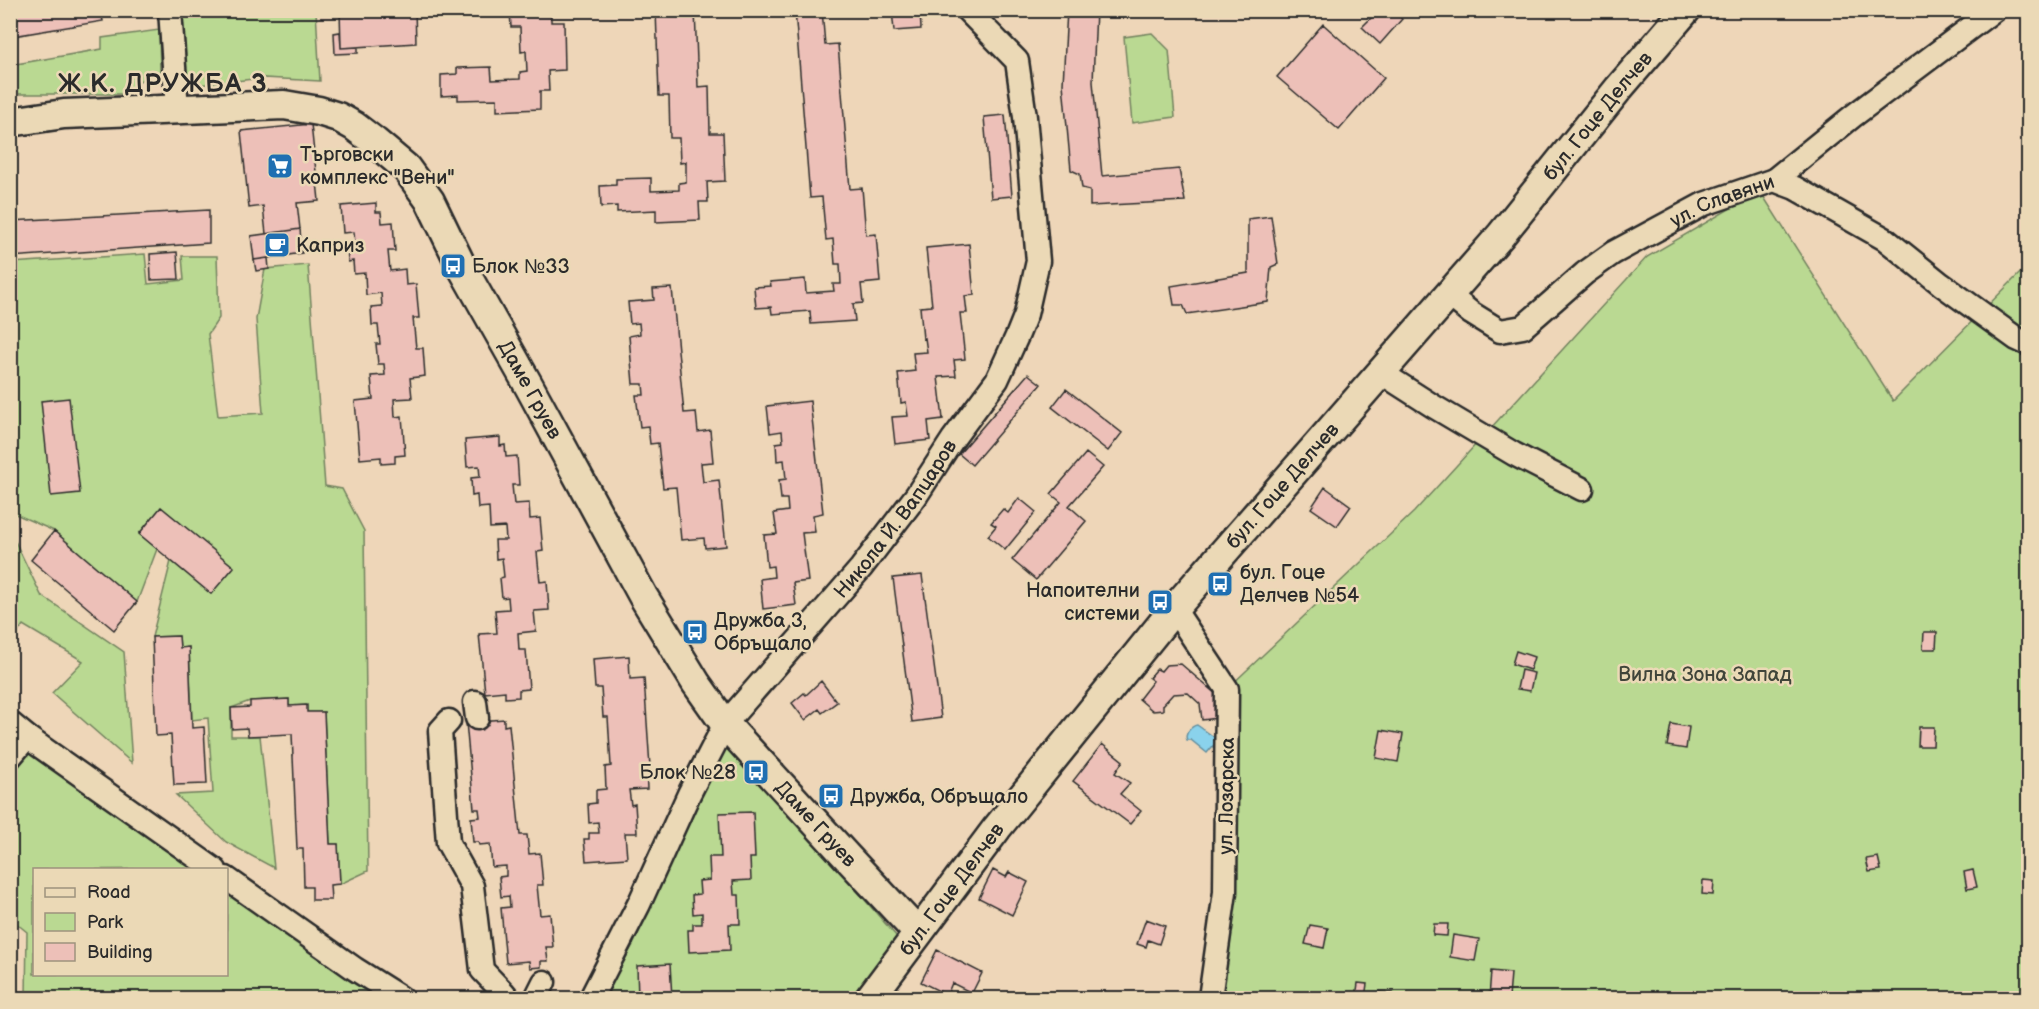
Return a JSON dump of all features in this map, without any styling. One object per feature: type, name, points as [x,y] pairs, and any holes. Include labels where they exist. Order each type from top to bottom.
[{"type":"main road","name":"бул. Гоце Делчев","points":[[870,999],[997,828],[1174,609],[1449,296],[1501,235],[1619,87],[1686,10]]},
{"type":"main road","name":"Даме Груев","points":[[10,122],[64,114],[284,105],[338,117],[354,126],[406,168],[430,201],[463,269],[643,596],[696,682],[725,724],[918,933]]},
{"type":"street","points":[[170,10],[177,109]]},
{"type":"street","name":"Никола Й. Вапцаров","points":[[591,999],[725,724],[861,568],[916,496],[953,439],[997,380],[1026,314],[1038,261],[1025,117],[1017,60],[968,10]]},
{"type":"street","points":[[1774,180],[1853,116],[1994,10]]},
{"type":"street","name":"ул. Славяни","points":[[1449,296],[1500,331],[1523,327],[1585,273],[1613,254],[1704,204],[1774,180],[1795,188],[1885,239],[1941,284],[2017,339],[2028,344]]},
{"type":"street","points":[[1380,372],[1514,454],[1582,489]]},
{"type":"street","name":"ул. Лозарска","points":[[1174,609],[1227,688],[1225,892],[1210,999]]},
{"type":"street","points":[[449,721],[440,731],[448,843],[472,886],[483,970],[508,999]]},
{"type":"street","points":[[10,758],[19,730],[212,868]]},
{"type":"street","points":[[228,879],[401,999]]},
{"type":"green space","points":[[181,11],[316,11],[320,81],[264,78],[188,86]]},
{"type":"green space","points":[[159,30],[160,72],[147,75],[125,94],[17,94],[11,96],[11,65],[102,49],[102,38]]},
{"type":"green space","points":[[1152,33],[1169,50],[1175,117],[1132,123],[1124,37]]},
{"type":"green space","name":"Вилна Зона Запад","points":[[1760,191],[1893,401],[2028,265],[2028,998],[1210,998],[1227,689],[1414,512],[1647,257]]},
{"type":"green space","points":[[145,254],[148,284],[184,280],[182,256],[217,256],[219,318],[208,334],[218,416],[263,413],[256,319],[265,269],[308,265],[325,486],[342,489],[364,531],[368,871],[340,884],[338,844],[330,844],[324,712],[307,712],[306,705],[289,706],[289,699],[250,701],[231,708],[231,736],[260,736],[274,868],[226,842],[176,795],[213,793],[208,718],[192,720],[189,647],[180,648],[179,636],[152,637],[171,561],[211,594],[233,566],[161,507],[139,534],[157,549],[137,602],[54,531],[11,512],[11,263]]},
{"type":"green space","points":[[11,536],[41,595],[124,652],[132,763],[52,693],[83,661],[23,625],[11,642]]},
{"type":"green space","points":[[727,741],[897,937],[852,998],[604,998],[634,943]]},
{"type":"green space","points":[[37,747],[201,868],[33,868],[33,976],[228,976],[228,889],[383,998],[26,998],[27,932],[11,919],[10,764],[20,752]]},
{"type":"water","points":[[1197,725],[1218,740],[1207,753],[1191,740],[1187,740],[1186,735],[1192,727]]},
{"type":"building","points":[[10,10],[112,10],[101,12],[103,21],[13,36],[13,33],[10,33]]},
{"type":"building","points":[[340,10],[415,10],[416,43],[341,48]]},
{"type":"building","points":[[510,10],[551,10],[551,22],[564,22],[565,70],[548,71],[549,91],[540,91],[540,109],[497,111],[497,99],[458,100],[458,95],[441,96],[441,75],[457,74],[457,68],[491,67],[492,80],[520,79],[520,72],[527,71],[526,51],[521,52],[520,27],[511,27]]},
{"type":"building","points":[[656,10],[695,10],[698,87],[709,86],[710,133],[723,133],[725,181],[707,182],[708,202],[699,202],[700,220],[656,222],[656,210],[617,212],[617,206],[601,207],[600,186],[616,185],[616,179],[651,178],[651,191],[679,190],[679,183],[686,182],[686,162],[680,163],[679,138],[670,138],[669,96],[659,96]]},
{"type":"building","points":[[795,10],[822,10],[825,45],[838,44],[850,189],[862,188],[866,235],[876,234],[880,282],[861,284],[863,303],[853,304],[855,321],[811,324],[810,311],[772,314],[771,307],[756,308],[754,287],[771,286],[770,282],[805,279],[806,293],[834,291],[833,284],[841,284],[840,264],[835,264],[833,239],[826,240],[822,197],[810,198]]},
{"type":"building","points":[[892,10],[920,10],[921,29],[894,31]]},
{"type":"building","points":[[1067,10],[1096,10],[1093,82],[1102,176],[1179,169],[1185,201],[1090,206],[1090,190],[1082,188],[1080,174],[1071,170],[1063,84]]},
{"type":"building","points":[[1364,10],[1392,10],[1402,19],[1380,44],[1362,27],[1372,17]]},
{"type":"building","points":[[1323,24],[1384,78],[1339,130],[1277,77]]},
{"type":"building","points":[[340,32],[341,48],[358,47],[358,53],[335,54],[334,33]]},
{"type":"building","points":[[1005,115],[1012,196],[991,198],[984,117]]},
{"type":"building","name":"Търговски комплекс \"Вени\"","points":[[311,124],[319,201],[297,203],[300,229],[266,234],[263,206],[249,208],[241,131]]},
{"type":"building","points":[[376,203],[376,212],[381,212],[382,223],[393,222],[395,251],[388,251],[390,271],[405,269],[406,285],[416,284],[419,318],[413,318],[416,348],[423,348],[425,376],[410,378],[412,398],[394,399],[395,417],[402,416],[405,455],[395,456],[395,463],[381,464],[381,457],[360,459],[355,401],[373,399],[371,376],[385,375],[384,364],[378,364],[376,344],[380,344],[378,325],[372,325],[371,307],[382,306],[381,293],[366,295],[365,273],[354,274],[353,261],[348,262],[347,244],[355,243],[354,232],[343,233],[341,206]]},
{"type":"building","points":[[209,210],[209,243],[10,257],[10,221]]},
{"type":"building","points":[[1271,216],[1278,264],[1271,267],[1268,302],[1187,314],[1183,305],[1174,305],[1171,286],[1248,273],[1248,219]]},
{"type":"building","name":"Каприз","points":[[300,229],[302,253],[254,260],[251,236]]},
{"type":"building","points":[[969,244],[974,295],[965,296],[967,313],[960,313],[965,359],[954,360],[956,376],[938,377],[943,419],[928,421],[930,440],[895,444],[892,417],[908,416],[906,402],[901,403],[898,373],[915,371],[913,353],[927,352],[925,338],[923,339],[920,307],[932,306],[926,248]]},
{"type":"building","points":[[177,252],[179,279],[151,280],[150,254]]},
{"type":"building","points":[[268,258],[269,269],[256,271],[254,260]]},
{"type":"building","points":[[672,288],[684,413],[696,412],[698,432],[710,430],[713,462],[701,463],[703,482],[719,480],[726,546],[705,548],[704,538],[681,540],[676,487],[663,488],[658,443],[650,444],[648,426],[640,427],[636,395],[644,395],[643,384],[633,384],[629,336],[640,334],[639,323],[630,324],[628,302],[654,300],[653,289]]},
{"type":"building","points":[[1028,374],[1041,384],[972,465],[959,454]]},
{"type":"building","points":[[1066,389],[1122,433],[1108,451],[1052,407]]},
{"type":"building","points":[[69,398],[80,493],[51,496],[41,401]]},
{"type":"building","points":[[810,401],[823,513],[813,515],[815,532],[802,533],[808,581],[793,583],[796,605],[763,609],[760,579],[774,577],[773,566],[767,567],[764,535],[777,534],[774,513],[788,511],[787,499],[781,499],[779,480],[786,479],[784,460],[777,461],[776,443],[783,442],[782,431],[770,433],[767,406]]},
{"type":"building","points":[[500,437],[500,446],[505,445],[506,457],[517,456],[519,485],[512,485],[514,504],[529,503],[530,519],[540,518],[543,551],[537,552],[540,582],[547,581],[549,610],[534,611],[536,631],[518,633],[519,650],[526,650],[529,689],[519,690],[519,697],[505,698],[505,691],[485,693],[479,634],[497,633],[495,610],[509,609],[508,597],[502,598],[500,578],[504,577],[502,558],[496,559],[495,540],[506,540],[505,527],[490,528],[489,507],[478,508],[477,495],[472,496],[471,478],[480,477],[479,466],[467,467],[465,440]]},
{"type":"building","points":[[1086,453],[1103,467],[1069,506],[1086,521],[1036,580],[1012,560],[1061,502],[1051,494]]},
{"type":"building","points":[[1325,487],[1351,506],[1337,526],[1311,508]]},
{"type":"building","points":[[1019,498],[1036,512],[1005,550],[988,536],[996,526],[991,523],[1003,509],[1008,513]]},
{"type":"building","points":[[161,507],[234,567],[211,594],[139,534]]},
{"type":"building","points":[[54,531],[137,602],[114,630],[31,560]]},
{"type":"building","points":[[922,575],[941,718],[912,722],[893,578]]},
{"type":"building","points":[[1924,632],[1937,632],[1936,649],[1923,649]]},
{"type":"building","points":[[179,636],[180,648],[189,647],[192,728],[204,727],[207,784],[174,785],[171,735],[156,736],[152,637]]},
{"type":"building","points":[[1516,651],[1534,657],[1530,670],[1512,664]]},
{"type":"building","points":[[629,656],[630,679],[644,678],[650,767],[646,768],[647,789],[629,790],[631,805],[635,804],[637,833],[625,833],[627,858],[586,861],[584,839],[589,839],[589,833],[599,833],[598,822],[589,823],[588,804],[596,803],[596,790],[606,789],[605,767],[611,766],[608,717],[603,717],[601,688],[595,688],[593,659]]},
{"type":"building","points":[[1181,664],[1218,696],[1218,718],[1202,720],[1200,704],[1188,693],[1173,694],[1163,705],[1163,710],[1153,711],[1139,699],[1153,681],[1149,678],[1157,669],[1161,671],[1166,665]]},
{"type":"building","points":[[1521,670],[1534,673],[1530,691],[1517,689]]},
{"type":"building","points":[[821,681],[837,702],[822,713],[819,709],[805,720],[792,703],[804,693],[806,695]]},
{"type":"building","points":[[289,699],[289,706],[307,705],[307,712],[324,712],[330,844],[338,844],[340,884],[330,885],[331,900],[312,900],[312,887],[304,887],[303,849],[297,849],[292,734],[248,736],[247,728],[232,729],[231,708],[250,707],[250,701]]},
{"type":"building","points":[[504,719],[504,726],[509,725],[520,835],[527,835],[529,854],[540,853],[543,885],[537,885],[540,915],[550,914],[553,947],[546,947],[548,961],[541,961],[541,967],[530,968],[529,961],[506,963],[501,908],[510,907],[509,896],[501,897],[499,877],[506,876],[506,866],[492,867],[490,844],[479,845],[478,842],[473,842],[471,818],[480,817],[479,809],[474,809],[466,722]]},
{"type":"building","points":[[1671,724],[1689,727],[1686,749],[1667,746]]},
{"type":"building","points":[[1919,727],[1934,727],[1933,746],[1918,746]]},
{"type":"building","points":[[1381,730],[1403,734],[1398,762],[1376,758]]},
{"type":"building","points":[[1102,744],[1123,761],[1115,773],[1130,783],[1120,794],[1141,811],[1130,824],[1073,781]]},
{"type":"building","points":[[753,812],[755,858],[750,858],[751,880],[733,881],[734,895],[739,895],[740,924],[729,924],[730,950],[689,952],[688,930],[693,930],[693,924],[702,924],[702,913],[693,914],[692,895],[700,894],[699,881],[710,880],[709,857],[721,857],[719,813]]},
{"type":"building","points":[[1878,857],[1881,870],[1869,872],[1866,859]]},
{"type":"building","points":[[993,870],[1006,877],[1009,872],[1028,882],[1012,915],[979,898]]},
{"type":"building","points":[[1973,870],[1977,887],[1967,889],[1964,872]]},
{"type":"building","points":[[1703,880],[1714,881],[1713,895],[1702,894]]},
{"type":"building","points":[[1146,919],[1165,926],[1159,944],[1148,940],[1146,947],[1137,944]]},
{"type":"building","points":[[1434,924],[1448,924],[1447,936],[1433,935]]},
{"type":"building","points":[[1310,925],[1328,928],[1324,948],[1305,944]]},
{"type":"building","points":[[1453,935],[1479,939],[1475,961],[1450,957]]},
{"type":"building","points":[[937,950],[982,973],[972,993],[952,983],[947,995],[921,982]]},
{"type":"building","points":[[670,964],[672,998],[638,998],[637,966]]},
{"type":"building","points":[[1491,971],[1511,973],[1509,998],[1489,998]]},
{"type":"building","points":[[1358,983],[1367,984],[1365,998],[1356,998]]},
{"type":"building","points":[[1379,992],[1393,993],[1392,998],[1379,998]]},
{"type":"place","name":"Търговски комплекс \"Вени\"","points":[[280,166]]},
{"type":"place","name":"Каприз","points":[[277,245]]},
{"type":"place","name":"Блок №33","points":[[453,266]]},
{"type":"place","name":"бул. Гоце Делчев №54","points":[[1220,584]]},
{"type":"place","name":"Напоителни системи","points":[[1160,602]]},
{"type":"place","name":"Дружба 3, Обръщало","points":[[695,632]]},
{"type":"place","name":"Блок №28","points":[[756,772]]},
{"type":"place","name":"Дружба, Обръщало","points":[[831,796]]},
{"type":"district","name":"Ж.К. ДРУЖБА 3","points":[[163,83]]}]
